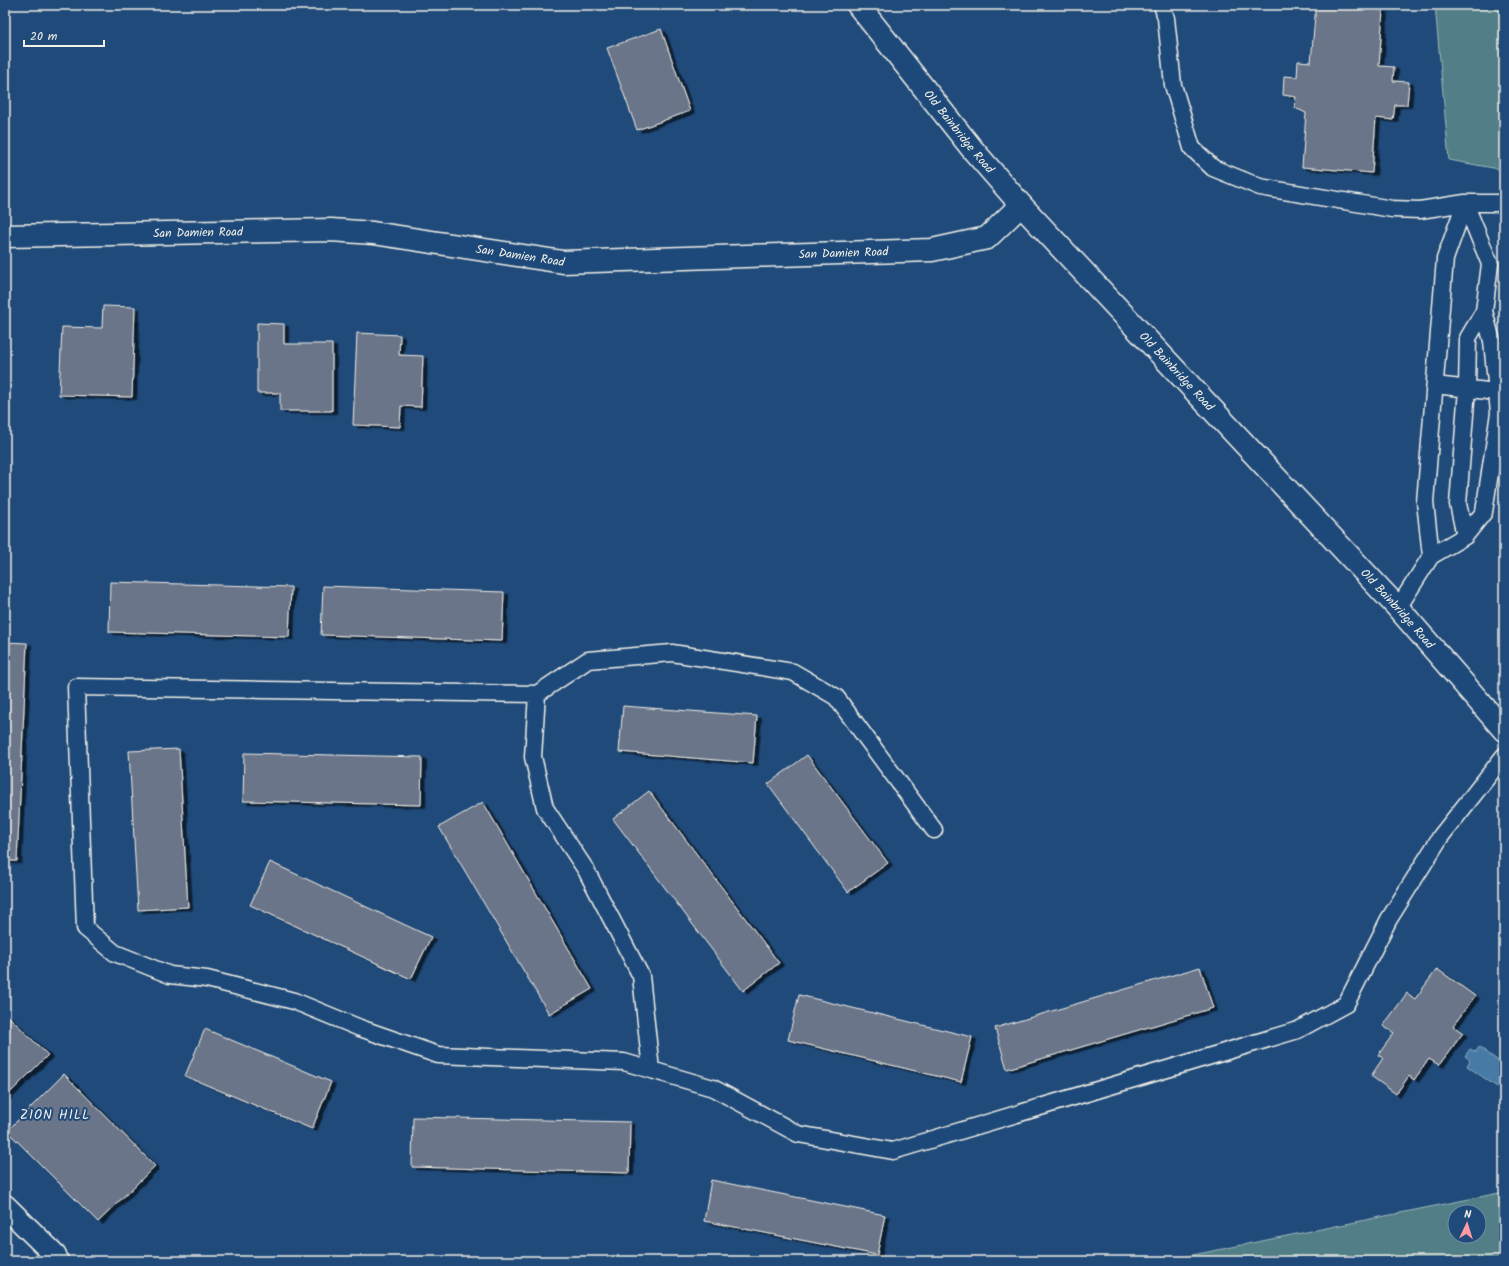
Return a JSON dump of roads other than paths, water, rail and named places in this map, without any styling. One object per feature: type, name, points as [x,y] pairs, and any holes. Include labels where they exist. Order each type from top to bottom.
[{"type":"street","name":"Old Bainbridge Road","points":[[858,5],[973,150],[1021,205],[1398,608],[1504,730]]},
{"type":"street","name":"San Damien Road","points":[[5,236],[331,230],[373,233],[563,262],[932,250],[987,238],[1021,205]]},
{"type":"street","points":[[5,1206],[55,1255],[57,1261]]},
{"type":"lane","points":[[1162,5],[1166,18],[1173,85],[1192,148],[1213,168],[1260,187],[1392,209],[1420,210],[1465,203],[1504,203]]},
{"type":"lane","points":[[1398,608],[1431,556],[1464,536],[1484,512],[1500,413],[1496,392],[1492,341],[1484,311],[1490,264],[1465,203]]},
{"type":"lane","points":[[1431,556],[1425,502],[1445,259],[1465,203]]},
{"type":"lane","points":[[1464,536],[1458,504],[1467,389],[1468,338],[1484,311]]},
{"type":"lane","points":[[1435,385],[1496,392]]},
{"type":"lane","points":[[934,830],[836,697],[793,672],[672,653],[588,660],[536,694],[76,687],[85,928],[115,953],[170,975],[207,979],[294,1001],[360,1028],[438,1055],[624,1062],[713,1088],[798,1134],[893,1151],[1298,1030],[1346,1004],[1389,919],[1441,836],[1504,756]]},
{"type":"lane","points":[[536,694],[533,757],[545,808],[586,870],[641,976],[651,1070]]},
{"type":"water","points":[[1479,1047],[1504,1065],[1504,1092],[1467,1066],[1470,1060],[1465,1056],[1470,1049],[1476,1052]]},
{"type":"district","name":"ZION HILL","points":[[55,1115]]}]
